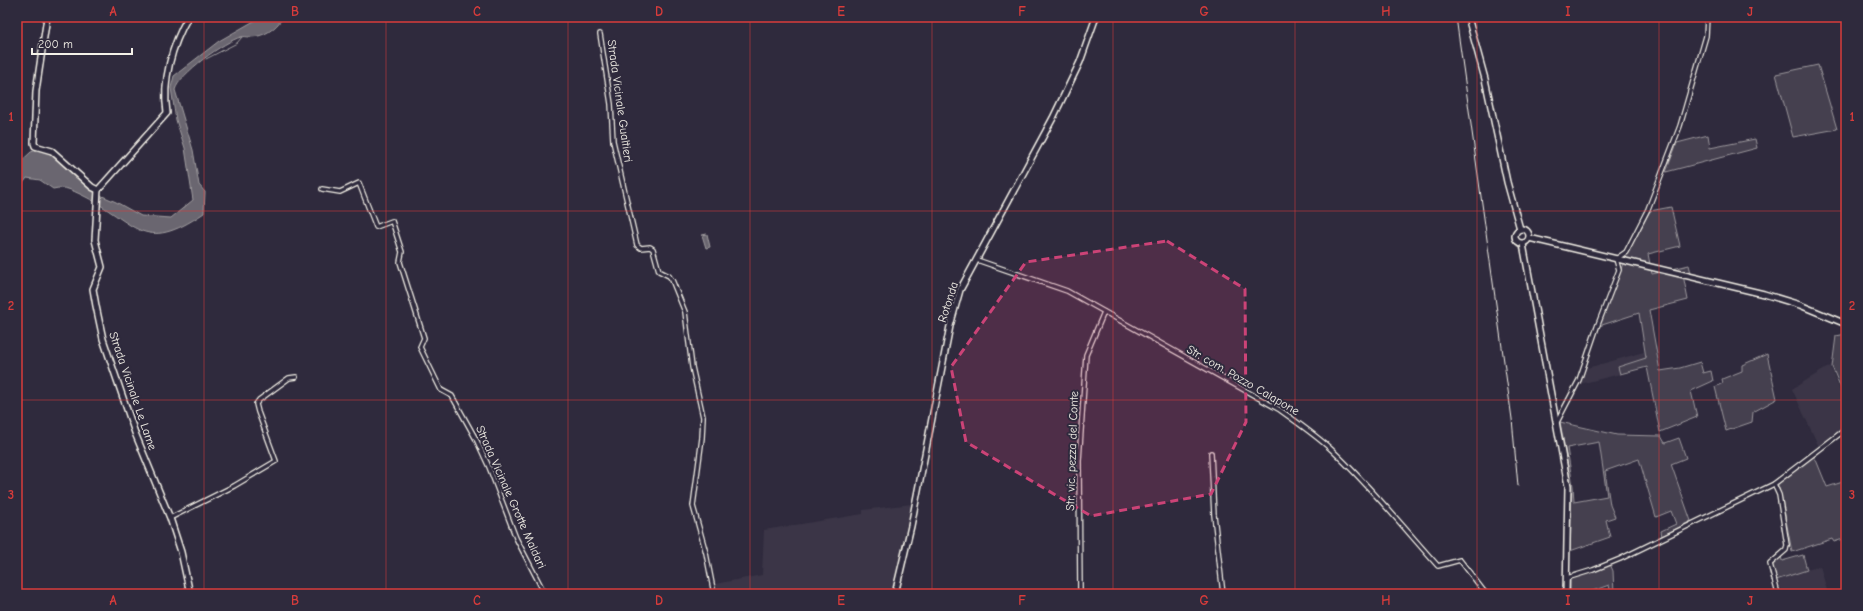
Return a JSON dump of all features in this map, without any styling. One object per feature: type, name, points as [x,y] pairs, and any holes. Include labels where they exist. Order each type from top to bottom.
[{"type":"main road","points":[[47,17],[36,91],[34,143],[35,146],[52,151],[98,190],[166,113],[166,84],[174,49],[180,31],[188,17]]},
{"type":"main road","name":"Rotonda","points":[[895,594],[911,526],[950,326],[960,290],[1053,118],[1080,62],[1096,17]]},
{"type":"main road","points":[[1468,17],[1485,79],[1507,182],[1520,229]]},
{"type":"main road","name":"Strada Vicinale Le Lame","points":[[98,190],[95,240],[102,267],[93,289],[96,306],[104,339],[135,433],[170,518],[181,552],[190,594]]},
{"type":"main road","points":[[1520,229],[1527,231],[1529,238]]},
{"type":"main road","points":[[1520,229],[1516,232],[1515,238],[1517,242],[1523,244]]},
{"type":"main road","points":[[1523,244],[1529,238]]},
{"type":"main road","points":[[1529,238],[1764,294],[1800,305],[1846,324]]},
{"type":"main road","points":[[1523,244],[1568,486],[1566,594]]},
{"type":"street","points":[[1556,424],[1579,380],[1619,270],[1616,259],[1626,252],[1648,209],[1680,126],[1706,36],[1707,17]]},
{"type":"street","name":"Strada Vicinale Gualtieri","points":[[600,34],[611,104],[613,141],[637,245],[641,248],[650,247],[653,249],[659,270],[669,276],[672,280],[685,312],[692,367],[703,417],[702,438],[692,506],[706,554],[714,594]]},
{"type":"street","name":"Strada Vicinale Grotte Maldari","points":[[322,189],[340,192],[359,183],[376,226],[392,221],[402,252],[400,262],[424,338],[420,347],[441,390],[452,396],[477,441],[489,467],[516,538],[545,594]]},
{"type":"street","points":[[1626,252],[1630,262]]},
{"type":"street","name":"Str. com. Pozzo Calapone","points":[[977,260],[1054,285],[1077,296],[1280,410],[1309,430],[1332,451],[1360,479],[1438,566],[1460,560],[1486,594]]},
{"type":"street","name":"Str. vic. pezza del Conte","points":[[1080,594],[1079,461],[1086,355],[1104,312]]},
{"type":"street","points":[[170,518],[233,486],[276,461],[256,404],[259,400],[288,378],[296,376]]},
{"type":"street","points":[[1567,578],[1593,570],[1620,559],[1774,484],[1846,429]]},
{"type":"street","points":[[1211,453],[1214,515],[1223,594]]},
{"type":"street","points":[[1774,484],[1779,495],[1787,545],[1786,550],[1770,564],[1778,594]]},
{"type":"highlighted area","points":[[1167,241],[1245,289],[1246,422],[1211,494],[1091,516],[966,442],[951,367],[1026,262]]},
{"type":"shaded area","points":[[261,17],[283,17],[273,29],[265,34],[255,37],[241,37],[214,51],[193,67],[178,83],[175,90],[193,150],[199,185],[205,192],[204,213],[183,226],[166,232],[152,233],[140,230],[128,224],[82,195],[65,188],[53,189],[40,180],[27,178],[17,191],[17,165],[31,152],[40,149],[50,152],[91,191],[116,202],[141,216],[171,218],[193,200],[185,148],[176,120],[171,88],[174,76],[219,41]]},
{"type":"shaded area","points":[[1818,65],[1837,129],[1793,137],[1776,74]]},
{"type":"shaded area","points":[[1708,135],[1710,148],[1755,139],[1757,148],[1666,172],[1677,143]]},
{"type":"shaded area","points":[[1671,207],[1680,246],[1648,254],[1652,274],[1689,265],[1691,273],[1683,275],[1688,300],[1649,310],[1660,371],[1680,368],[1700,362],[1703,373],[1711,371],[1713,381],[1691,391],[1697,417],[1660,432],[1647,367],[1620,374],[1618,367],[1646,358],[1639,313],[1599,326],[1626,256],[1650,211]]},
{"type":"shaded area","points":[[707,234],[710,247],[706,248],[702,235]]},
{"type":"shaded area","points":[[1846,334],[1846,400],[1832,367],[1836,336]]},
{"type":"shaded area","points":[[1644,352],[1646,358],[1618,367],[1620,374],[1580,384],[1587,368]]},
{"type":"shaded area","points":[[1767,354],[1777,399],[1753,412],[1752,422],[1726,431],[1715,387],[1723,383],[1722,379],[1742,371],[1742,365]]},
{"type":"shaded area","points":[[1830,366],[1846,405],[1846,427],[1819,447],[1792,389]]},
{"type":"shaded area","points":[[1560,422],[1617,435],[1661,436],[1665,443],[1679,438],[1686,458],[1671,464],[1691,521],[1662,536],[1661,531],[1676,524],[1671,511],[1656,517],[1639,459],[1605,471],[1610,505],[1615,517],[1606,520],[1610,537],[1570,551],[1572,489]],"holes":[[[1599,442],[1607,496],[1574,502],[1567,448]]]},
{"type":"shaded area","points":[[1814,455],[1827,487],[1846,481],[1846,538],[1834,542],[1832,539],[1792,552],[1782,499],[1777,482]]},
{"type":"shaded area","points":[[912,504],[891,594],[717,594],[715,584],[762,575],[764,530],[863,514],[863,510]]},
{"type":"shaded area","points":[[1781,555],[1782,561],[1803,555],[1807,570],[1776,580],[1773,566],[1775,561]]},
{"type":"shaded area","points":[[1610,564],[1613,571],[1614,594],[1611,594],[1609,585],[1584,594],[1570,594],[1570,578]]},
{"type":"shaded area","points":[[1820,566],[1828,594],[1782,594],[1778,579]]},
{"type":"waterway","points":[[206,59],[237,43],[242,37]]},
{"type":"railway","points":[[1456,17],[1512,419],[1518,486]]}]
